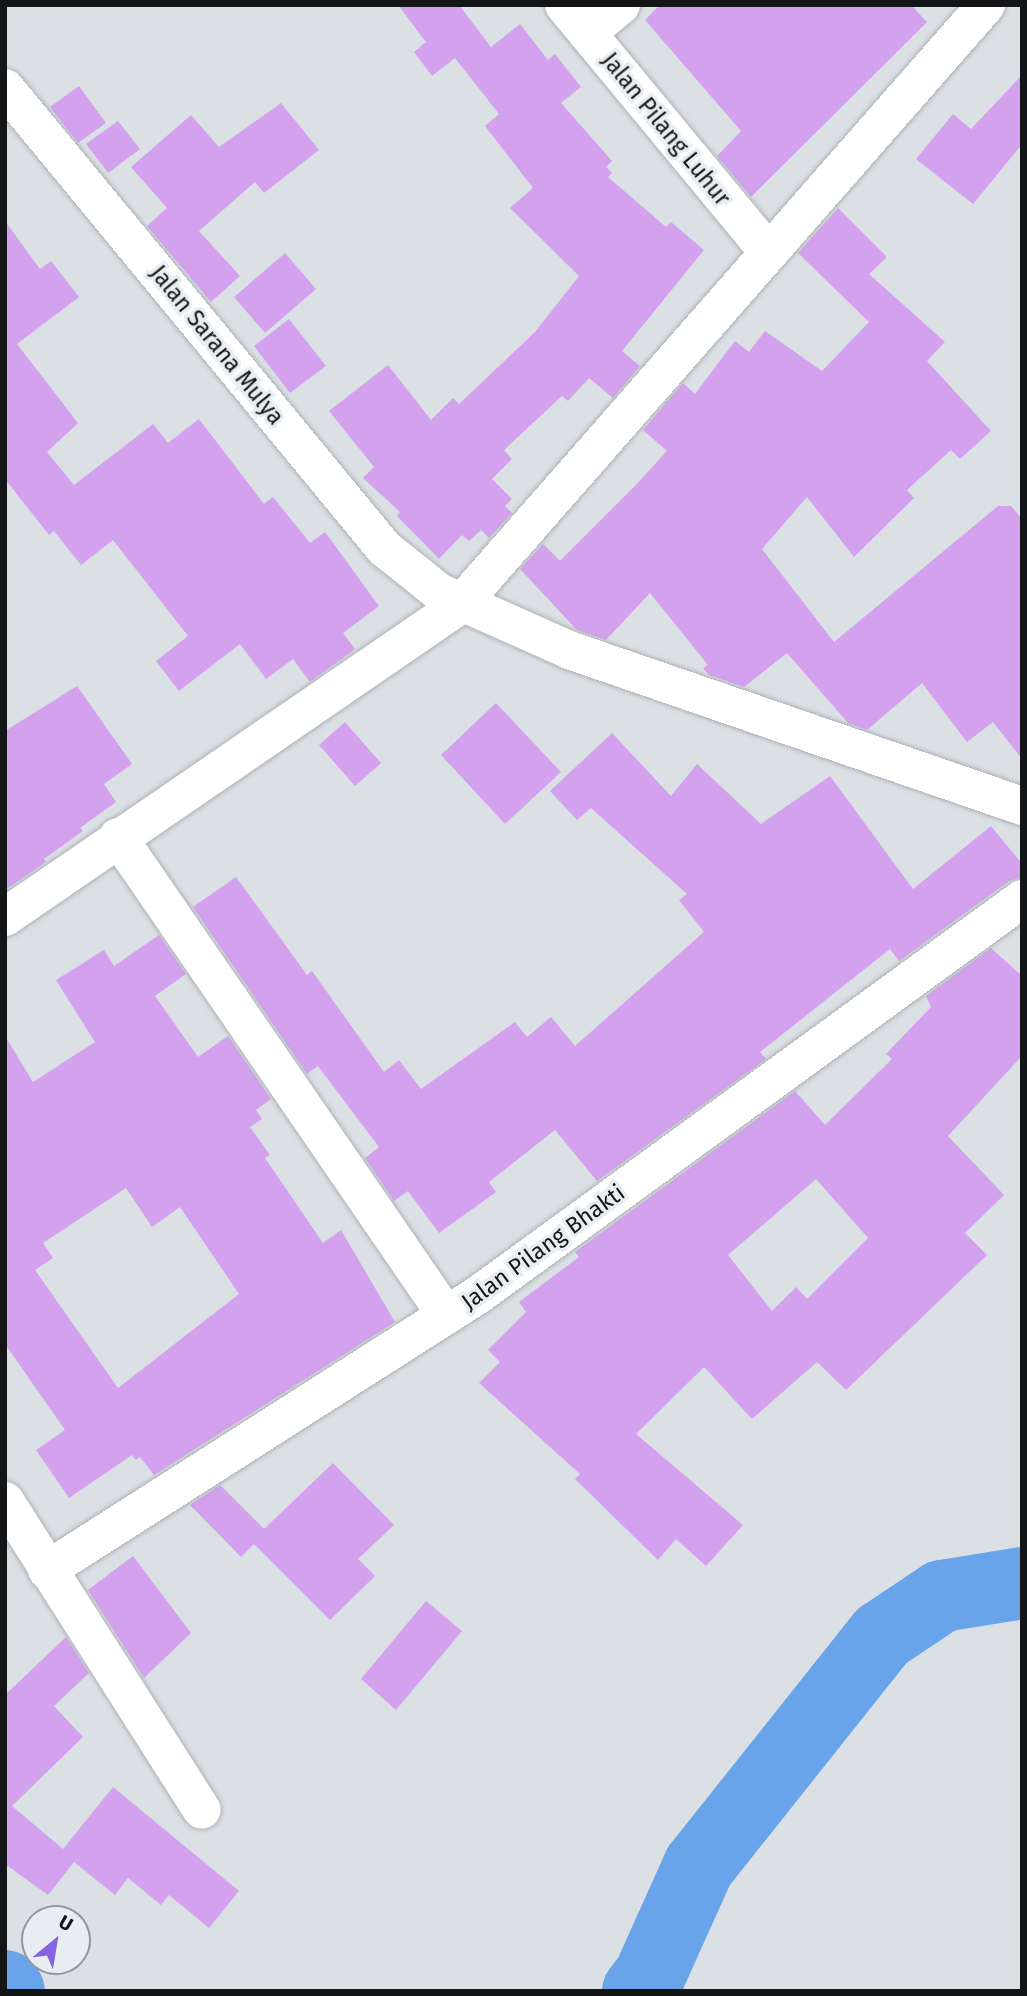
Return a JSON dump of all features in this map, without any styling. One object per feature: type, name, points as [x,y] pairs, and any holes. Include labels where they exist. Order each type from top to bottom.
[{"type":"street","points":[[576,19],[621,5]]},
{"type":"street","points":[[5,917],[449,599],[768,252],[986,5]]},
{"type":"street","name":"Jalan Pilang Luhur","points":[[576,19],[768,252]]},
{"type":"street","name":"Jalan Sarana Mulya","points":[[5,88],[384,548],[449,599],[569,650],[1022,806]]},
{"type":"street","points":[[118,837],[446,1315]]},
{"type":"street","name":"Jalan Pilang Bhakti","points":[[47,1570],[446,1315],[1022,899]]},
{"type":"street","points":[[5,1501],[202,1810]]},
{"type":"building","points":[[398,5],[459,5],[491,47],[520,24],[548,60],[555,54],[581,87],[561,103],[612,161],[606,167],[612,173],[608,177],[666,227],[671,222],[704,250],[622,351],[640,366],[613,398],[589,378],[568,401],[562,396],[504,450],[512,459],[492,479],[512,499],[505,506],[512,513],[489,538],[481,530],[469,541],[462,535],[439,559],[397,516],[400,512],[363,478],[374,467],[329,411],[388,365],[431,420],[453,398],[459,404],[535,332],[579,276],[510,208],[533,188],[485,126],[499,114],[455,58],[432,76],[414,52],[426,42]]},
{"type":"building","points":[[660,5],[911,5],[927,22],[751,197],[717,156],[741,131],[645,20]]},
{"type":"building","points":[[1022,75],[1022,144],[973,204],[916,159],[953,114],[971,129]]},
{"type":"building","points":[[79,86],[106,123],[78,143],[50,107]]},
{"type":"building","points":[[281,103],[319,150],[264,193],[255,182],[199,231],[240,276],[211,302],[147,226],[167,208],[131,167],[191,115],[219,147]]},
{"type":"building","points":[[118,121],[140,149],[108,173],[86,144]]},
{"type":"building","points":[[838,208],[887,257],[869,274],[945,342],[927,361],[991,431],[960,459],[951,450],[907,490],[914,498],[854,557],[807,497],[762,549],[834,642],[998,506],[1011,506],[1022,519],[1022,759],[993,722],[967,742],[922,683],[867,730],[848,723],[787,653],[744,687],[709,675],[703,668],[708,665],[650,593],[606,640],[577,630],[520,569],[543,544],[560,561],[633,488],[667,451],[643,430],[683,383],[695,394],[735,341],[749,352],[765,331],[822,371],[869,322],[798,253]]},
{"type":"building","points":[[5,221],[40,269],[51,261],[79,297],[17,344],[78,423],[47,452],[74,485],[153,424],[168,443],[199,419],[264,504],[273,497],[310,543],[325,532],[379,606],[343,633],[355,649],[310,682],[293,659],[266,679],[240,644],[179,691],[156,661],[188,636],[113,540],[81,565],[54,531],[49,535],[5,479]]},
{"type":"building","points":[[285,253],[316,289],[265,333],[234,297]]},
{"type":"building","points":[[289,319],[326,366],[290,393],[254,346]]},
{"type":"building","points":[[77,686],[132,764],[104,784],[116,802],[80,828],[83,831],[44,859],[46,862],[5,890],[5,731]]},
{"type":"building","points":[[496,703],[561,772],[505,824],[441,755]]},
{"type":"building","points":[[345,722],[381,763],[355,786],[319,745]]},
{"type":"building","points":[[612,733],[671,796],[697,764],[761,824],[830,776],[913,889],[991,826],[1022,864],[1022,877],[1009,881],[899,961],[890,949],[760,1052],[766,1059],[597,1181],[555,1130],[489,1182],[496,1192],[439,1233],[408,1191],[394,1201],[365,1158],[379,1147],[318,1066],[307,1074],[193,907],[236,877],[307,975],[312,971],[384,1072],[399,1060],[421,1089],[515,1022],[527,1037],[551,1017],[575,1046],[704,932],[679,900],[687,894],[591,808],[577,820],[550,791]]},
{"type":"building","points":[[159,935],[186,974],[155,996],[198,1057],[228,1036],[271,1099],[256,1110],[262,1119],[250,1127],[270,1155],[265,1158],[323,1243],[341,1230],[395,1322],[154,1475],[140,1457],[136,1460],[132,1455],[69,1498],[36,1450],[65,1430],[5,1344],[5,1036],[33,1082],[95,1042],[56,980],[104,950],[114,966]],"holes":[[[126,1188],[152,1227],[180,1207],[239,1294],[118,1388],[35,1270],[53,1258],[43,1243]]]},
{"type":"building","points":[[991,948],[1022,976],[1022,1056],[948,1136],[1004,1195],[965,1233],[987,1255],[846,1390],[817,1362],[752,1419],[704,1367],[636,1434],[743,1525],[706,1566],[676,1539],[658,1560],[575,1479],[580,1474],[479,1383],[500,1362],[488,1350],[526,1312],[519,1302],[579,1257],[575,1252],[795,1091],[825,1125],[892,1059],[886,1054],[931,1007],[926,996]],"holes":[[[816,1179],[868,1238],[807,1299],[796,1287],[772,1311],[728,1255]]]},
{"type":"building","points":[[333,1463],[394,1525],[358,1559],[375,1576],[330,1620],[254,1544],[241,1557],[190,1505],[220,1485],[264,1529]]},
{"type":"building","points":[[133,1556],[191,1633],[144,1678],[88,1590]]},
{"type":"building","points":[[426,1601],[462,1631],[396,1710],[361,1679]]},
{"type":"building","points":[[66,1637],[89,1673],[54,1706],[83,1737],[12,1806],[63,1849],[113,1787],[239,1891],[209,1928],[169,1895],[161,1905],[128,1878],[115,1895],[74,1862],[48,1895],[5,1864],[5,1695]]},
{"type":"waterway","points":[[638,1991],[649,1977],[699,1866],[882,1636],[942,1596],[1022,1583]]},
{"type":"waterway","points":[[5,1986],[9,1991]]}]
